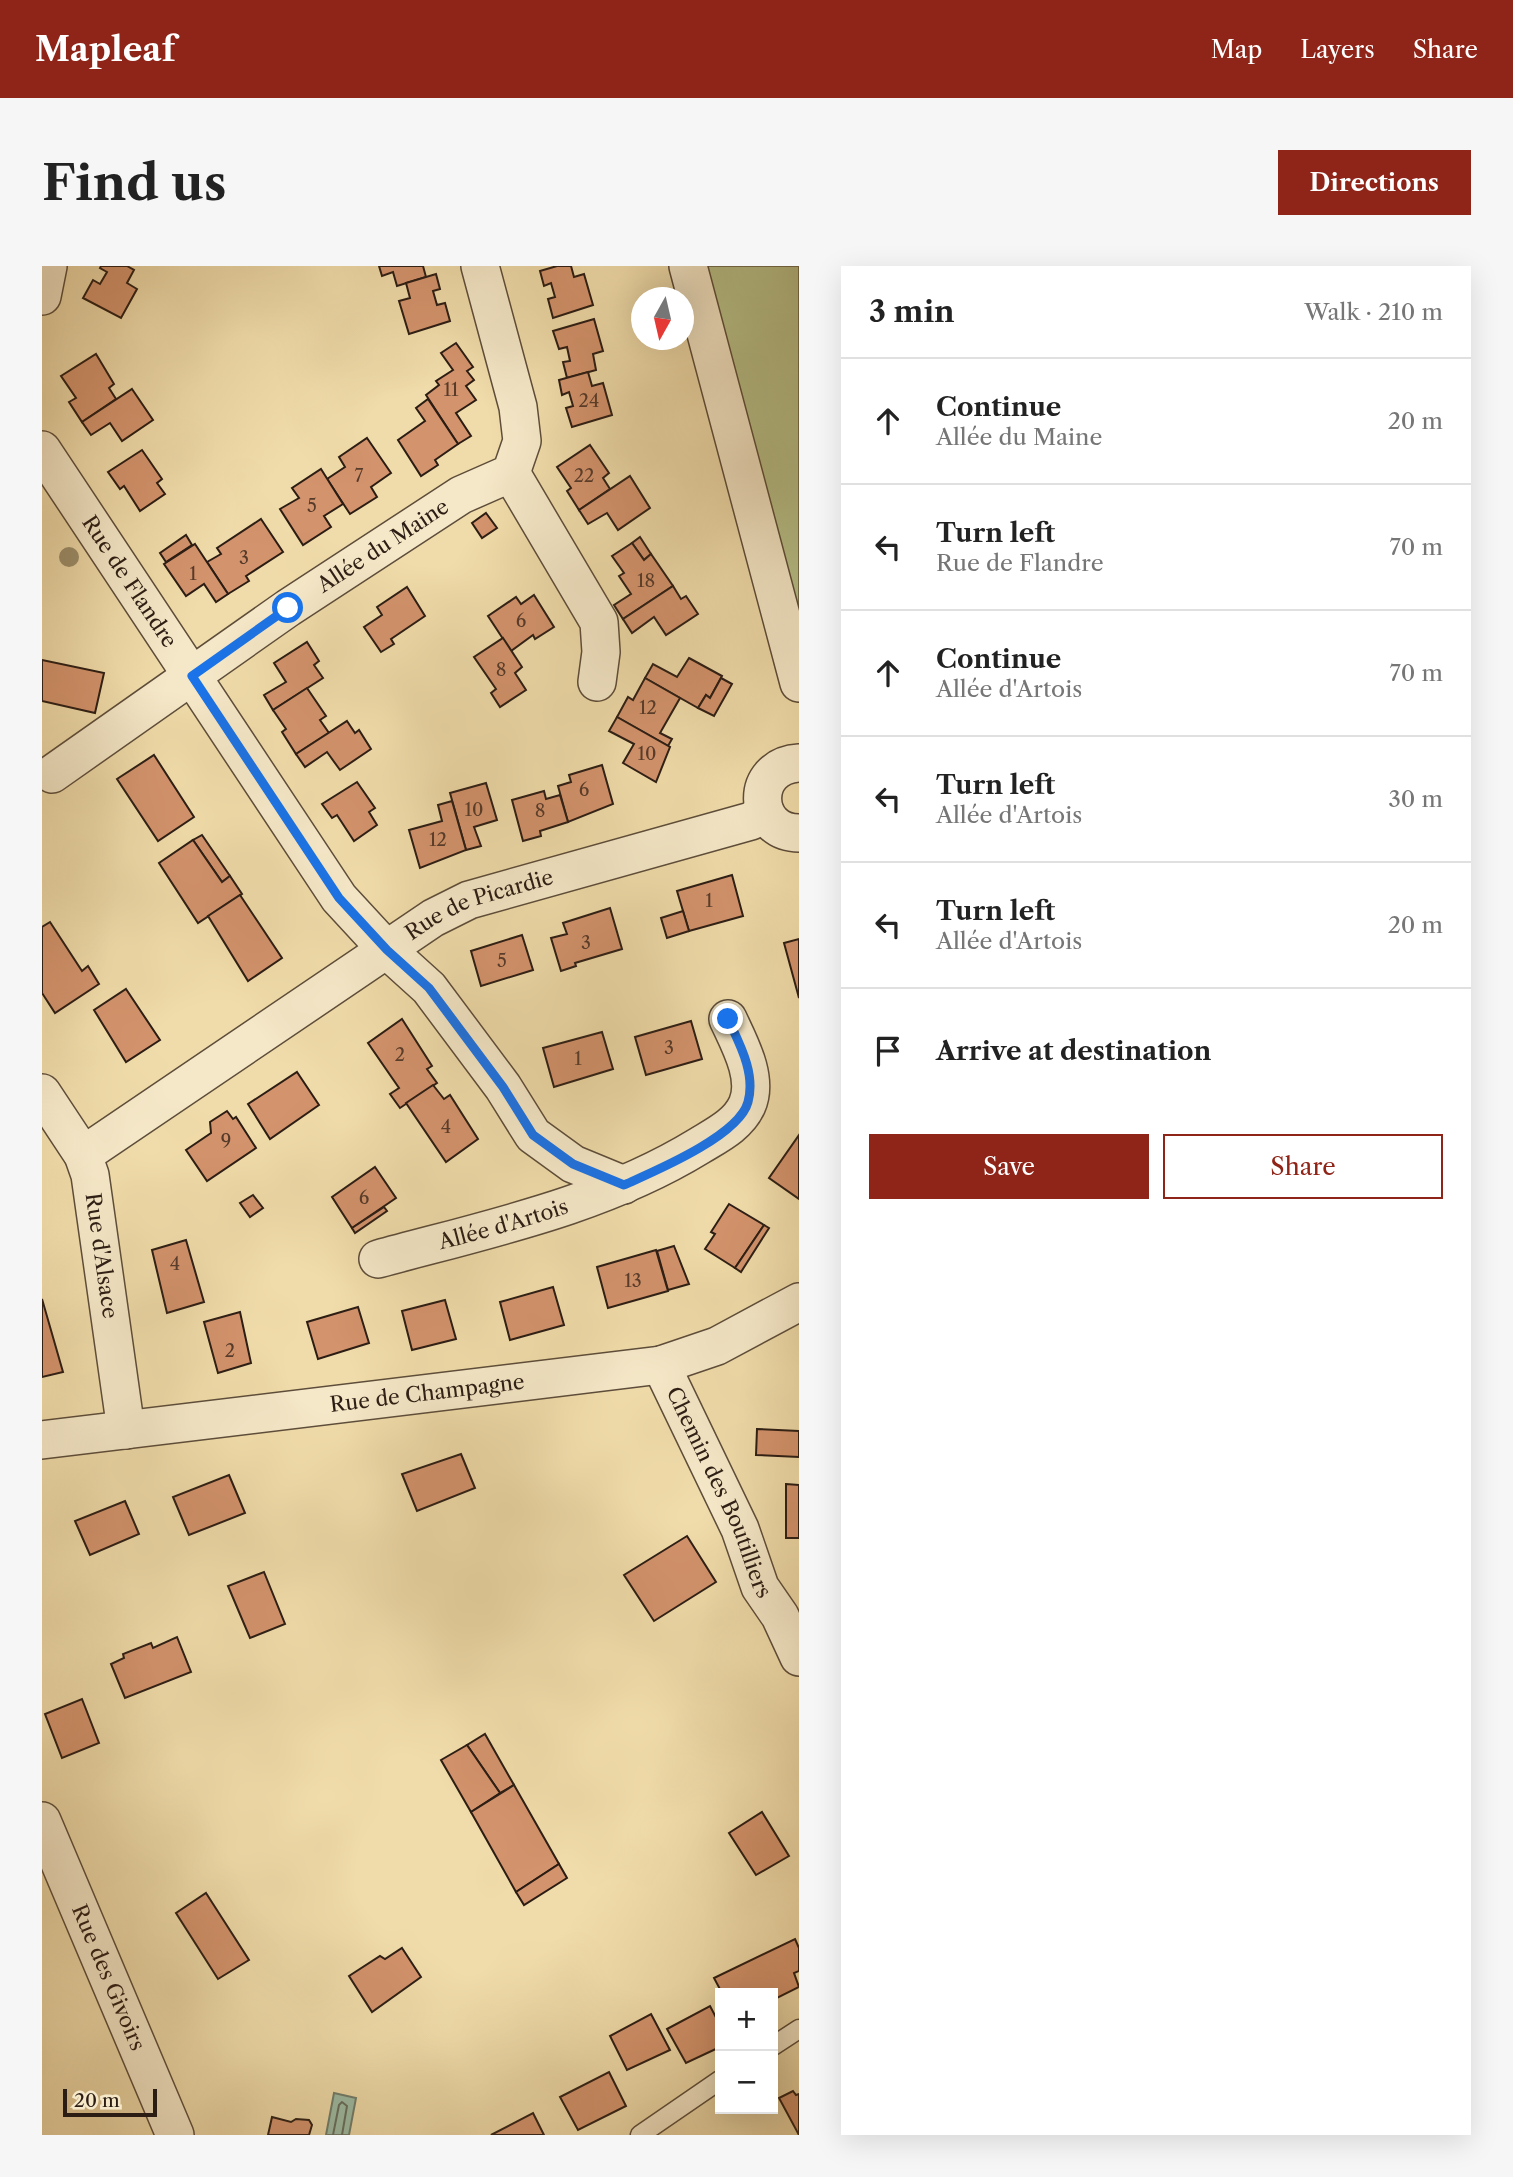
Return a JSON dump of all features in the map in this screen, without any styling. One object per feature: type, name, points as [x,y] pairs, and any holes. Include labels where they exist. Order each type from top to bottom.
[{"type":"street","points":[[42,296],[48,266]]},
{"type":"street","points":[[480,266],[518,407],[522,441],[512,473],[599,622],[601,652],[597,682]]},
{"type":"street","points":[[688,266],[799,683]]},
{"type":"street","name":"Rue de Flandre","points":[[42,450],[339,898],[387,950]]},
{"type":"street","name":"Allée du Maine","points":[[52,774],[288,608],[461,495],[512,473]]},
{"type":"street","points":[[799,763],[787,764],[768,778],[762,801],[765,813],[781,830],[799,833]]},
{"type":"street","name":"Rue de Picardie","points":[[83,1155],[425,923],[469,900],[751,821],[765,813]]},
{"type":"street","name":"Allée d'Artois","points":[[387,950],[429,988],[503,1087],[533,1135],[573,1164],[624,1185]]},
{"type":"street","name":"Allée d'Artois","points":[[378,1259],[561,1209],[672,1163],[724,1131],[740,1117],[748,1102],[749,1082],[744,1054],[728,1019]]},
{"type":"street","name":"Rue d'Alsace","points":[[42,1093],[83,1155],[90,1175],[126,1430]]},
{"type":"street","name":"Rue de Champagne","points":[[42,1440],[662,1365],[716,1346],[799,1302]]},
{"type":"street","name":"Chemin des Boutilliers","points":[[662,1365],[740,1529],[760,1587],[780,1616],[799,1657]]},
{"type":"street","name":"Rue des Givoirs","points":[[42,1821],[175,2135]]},
{"type":"lane","points":[[778,2043],[799,2029]]},
{"type":"lane","points":[[640,2135],[715,2083]]},
{"type":"green space","points":[[685,266],[799,266],[799,615],[694,287]]},
{"type":"water","points":[[334,2093],[356,2098],[349,2135],[326,2135]]},
{"type":"building","points":[[127,266],[134,270],[127,283],[137,289],[121,318],[83,298],[93,280],[100,284],[107,272],[100,268]]},
{"type":"building","points":[[379,266],[423,266],[426,277],[397,286],[393,272],[382,276]]},
{"type":"building","points":[[557,266],[571,266],[574,277],[584,274],[593,305],[553,318],[548,299],[555,297],[551,283],[544,286],[540,271]]},
{"type":"building","points":[[436,274],[440,289],[433,291],[437,305],[445,303],[450,321],[409,334],[399,301],[410,298],[406,283]]},
{"type":"building","points":[[594,319],[603,351],[593,354],[596,370],[567,378],[563,362],[570,361],[567,347],[559,349],[553,331]]},
{"type":"building","points":[[456,343],[473,367],[467,371],[474,380],[466,386],[476,400],[456,413],[471,436],[458,444],[426,395],[439,385],[436,381],[453,370],[441,353]]},
{"type":"building","points":[[96,354],[114,384],[109,388],[116,399],[82,422],[69,402],[76,398],[61,376]]},
{"type":"building","points":[[588,372],[592,386],[603,383],[612,415],[572,427],[566,408],[573,406],[569,392],[562,395],[559,380]]},
{"type":"building","points":[[132,389],[153,420],[122,441],[110,423],[91,435],[82,422]]},
{"type":"building","points":[[428,399],[458,444],[435,460],[438,465],[421,476],[398,440],[425,421],[416,408]]},
{"type":"building","points":[[367,438],[391,473],[371,487],[377,497],[350,514],[327,479],[345,467],[339,457]]},
{"type":"building","points":[[590,445],[609,473],[603,478],[610,489],[579,510],[567,491],[571,488],[557,467]]},
{"type":"building","points":[[142,450],[162,479],[157,483],[165,494],[140,511],[124,486],[120,489],[108,472]]},
{"type":"building","points":[[321,469],[343,504],[324,516],[331,527],[303,545],[280,509],[299,498],[292,488]]},
{"type":"building","points":[[630,476],[650,508],[618,530],[607,513],[588,524],[579,510]]},
{"type":"building","points":[[486,513],[497,528],[482,538],[472,523]]},
{"type":"building","points":[[261,519],[283,552],[246,576],[249,581],[228,594],[207,562],[221,554],[217,548]]},
{"type":"building","points":[[186,535],[192,545],[166,562],[160,553]]},
{"type":"building","points":[[640,537],[651,554],[644,560],[632,543]]},
{"type":"building","points":[[632,543],[644,560],[651,554],[673,586],[623,619],[614,605],[631,594],[619,576],[624,573],[612,556]]},
{"type":"building","points":[[195,544],[228,594],[216,602],[204,584],[186,596],[164,564]]},
{"type":"building","points":[[673,586],[681,599],[686,596],[698,614],[666,635],[654,617],[632,633],[623,619]]},
{"type":"building","points":[[407,587],[425,616],[391,639],[394,644],[381,652],[364,627],[382,615],[377,607]]},
{"type":"building","points":[[534,595],[554,627],[535,639],[533,635],[511,651],[488,616],[516,597],[521,604]]},
{"type":"building","points":[[503,638],[522,667],[515,673],[526,690],[500,707],[491,693],[496,689],[474,657]]},
{"type":"building","points":[[307,642],[319,661],[314,665],[323,678],[273,710],[264,695],[286,682],[274,663]]},
{"type":"building","points":[[689,658],[722,676],[710,698],[706,695],[698,708],[645,678],[653,664],[677,677]]},
{"type":"building","points":[[42,660],[104,673],[95,713],[42,701]]},
{"type":"building","points":[[645,678],[680,698],[660,733],[672,739],[668,746],[617,717],[628,697],[633,700]]},
{"type":"building","points":[[721,678],[732,684],[714,716],[698,708],[706,695],[710,698]]},
{"type":"building","points":[[307,688],[326,716],[320,720],[329,733],[296,754],[282,732],[286,729],[273,710]]},
{"type":"building","points":[[617,717],[670,747],[656,782],[623,763],[634,744],[609,731]]},
{"type":"building","points":[[347,721],[355,733],[359,730],[371,749],[340,770],[327,752],[305,767],[296,754]]},
{"type":"building","points":[[154,755],[194,817],[158,841],[117,779]]},
{"type":"building","points":[[602,765],[613,804],[568,822],[558,786],[571,782],[569,775]]},
{"type":"building","points":[[357,782],[375,808],[369,812],[377,825],[354,841],[337,815],[332,818],[322,804]]},
{"type":"building","points":[[486,783],[497,820],[474,827],[481,846],[466,850],[450,793]]},
{"type":"building","points":[[544,791],[546,799],[560,795],[568,822],[540,831],[541,836],[523,841],[512,800]]},
{"type":"building","points":[[452,801],[466,850],[420,868],[409,830],[442,821],[438,805]]},
{"type":"building","points":[[202,835],[230,876],[222,882],[193,840]]},
{"type":"building","points":[[193,840],[222,882],[230,876],[242,894],[198,923],[159,863]]},
{"type":"building","points":[[732,875],[743,916],[689,931],[677,891]]},
{"type":"building","points":[[240,895],[282,958],[248,981],[208,916]]},
{"type":"building","points":[[610,908],[622,949],[575,963],[576,966],[561,971],[551,938],[567,934],[563,923]]},
{"type":"building","points":[[683,911],[689,931],[667,938],[661,918]]},
{"type":"building","points":[[50,922],[82,971],[88,966],[99,984],[55,1013],[42,993],[42,927]]},
{"type":"building","points":[[522,935],[533,970],[481,986],[471,951]]},
{"type":"building","points":[[799,939],[799,998],[784,943]]},
{"type":"building","points":[[126,989],[160,1040],[126,1062],[94,1010]]},
{"type":"building","points":[[402,1019],[432,1066],[427,1069],[437,1083],[400,1108],[390,1094],[399,1088],[368,1043]]},
{"type":"building","points":[[691,1021],[702,1059],[646,1075],[635,1037]]},
{"type":"building","points":[[602,1032],[613,1069],[554,1087],[543,1048]]},
{"type":"building","points":[[297,1072],[319,1105],[270,1139],[248,1104]]},
{"type":"building","points":[[433,1085],[444,1099],[450,1095],[478,1139],[446,1162],[406,1103]]},
{"type":"building","points":[[227,1111],[233,1119],[236,1117],[256,1148],[207,1181],[186,1150],[211,1133],[210,1122]]},
{"type":"building","points":[[799,1135],[799,1199],[769,1178]]},
{"type":"building","points":[[375,1167],[396,1198],[352,1228],[332,1197]]},
{"type":"building","points":[[253,1195],[263,1208],[250,1217],[240,1203]]},
{"type":"building","points":[[729,1204],[764,1225],[735,1268],[705,1249],[715,1234],[711,1232]]},
{"type":"building","points":[[384,1207],[387,1211],[355,1233],[352,1228]]},
{"type":"building","points":[[764,1225],[769,1228],[741,1272],[735,1268]]},
{"type":"building","points":[[186,1240],[204,1302],[167,1313],[152,1250]]},
{"type":"building","points":[[674,1246],[689,1284],[668,1290],[657,1251]]},
{"type":"building","points":[[656,1250],[668,1291],[608,1308],[597,1267]]},
{"type":"building","points":[[553,1287],[564,1325],[510,1340],[500,1302]]},
{"type":"building","points":[[42,1299],[63,1372],[42,1377]]},
{"type":"building","points":[[445,1300],[456,1339],[412,1350],[402,1311]]},
{"type":"building","points":[[358,1307],[369,1343],[318,1359],[307,1322]]},
{"type":"building","points":[[240,1312],[251,1363],[218,1373],[204,1322]]},
{"type":"building","points":[[757,1429],[799,1431],[799,1457],[756,1455]]},
{"type":"building","points":[[461,1454],[475,1488],[417,1511],[402,1474]]},
{"type":"building","points":[[229,1475],[245,1513],[189,1535],[173,1497]]},
{"type":"building","points":[[786,1484],[799,1485],[799,1538],[786,1538]]},
{"type":"building","points":[[125,1501],[139,1534],[90,1555],[75,1521]]},
{"type":"building","points":[[687,1536],[716,1582],[654,1621],[624,1575]]},
{"type":"building","points":[[264,1572],[285,1624],[250,1638],[228,1586]]},
{"type":"building","points":[[177,1637],[191,1672],[125,1698],[111,1664],[124,1658],[123,1654],[151,1643],[153,1648]]},
{"type":"building","points":[[82,1699],[99,1743],[62,1758],[45,1714]]},
{"type":"building","points":[[485,1734],[514,1785],[500,1793],[467,1745]]},
{"type":"building","points":[[467,1745],[500,1793],[471,1812],[441,1760]]},
{"type":"building","points":[[514,1785],[559,1864],[516,1892],[471,1812]]},
{"type":"building","points":[[762,1812],[789,1856],[756,1875],[729,1833]]},
{"type":"building","points":[[559,1864],[567,1878],[524,1905],[516,1892]]},
{"type":"building","points":[[206,1893],[249,1960],[218,1979],[176,1913]]},
{"type":"building","points":[[795,1939],[799,1948],[799,1971],[794,1973],[799,1987],[778,1998],[778,1988],[719,1988],[714,1978]]},
{"type":"building","points":[[402,1948],[421,1977],[372,2012],[349,1976],[380,1956],[385,1959]]},
{"type":"building","points":[[710,2006],[715,2016],[715,2049],[686,2063],[667,2029]]},
{"type":"building","points":[[651,2014],[670,2050],[627,2070],[610,2036]]},
{"type":"building","points":[[609,2072],[626,2106],[578,2130],[560,2097]]},
{"type":"building","points":[[793,2091],[796,2095],[799,2094],[799,2135],[779,2098]]},
{"type":"building","points":[[533,2113],[544,2135],[491,2135]]},
{"type":"building","points":[[272,2117],[291,2122],[296,2119],[309,2120],[312,2125],[309,2135],[268,2135]]},
{"type":"route","points":[[288,608],[192,676],[339,898],[387,950],[429,988],[503,1087],[533,1135],[573,1164],[624,1185],[672,1163],[724,1131],[740,1117],[748,1102],[749,1082],[744,1054],[728,1019]]}]
